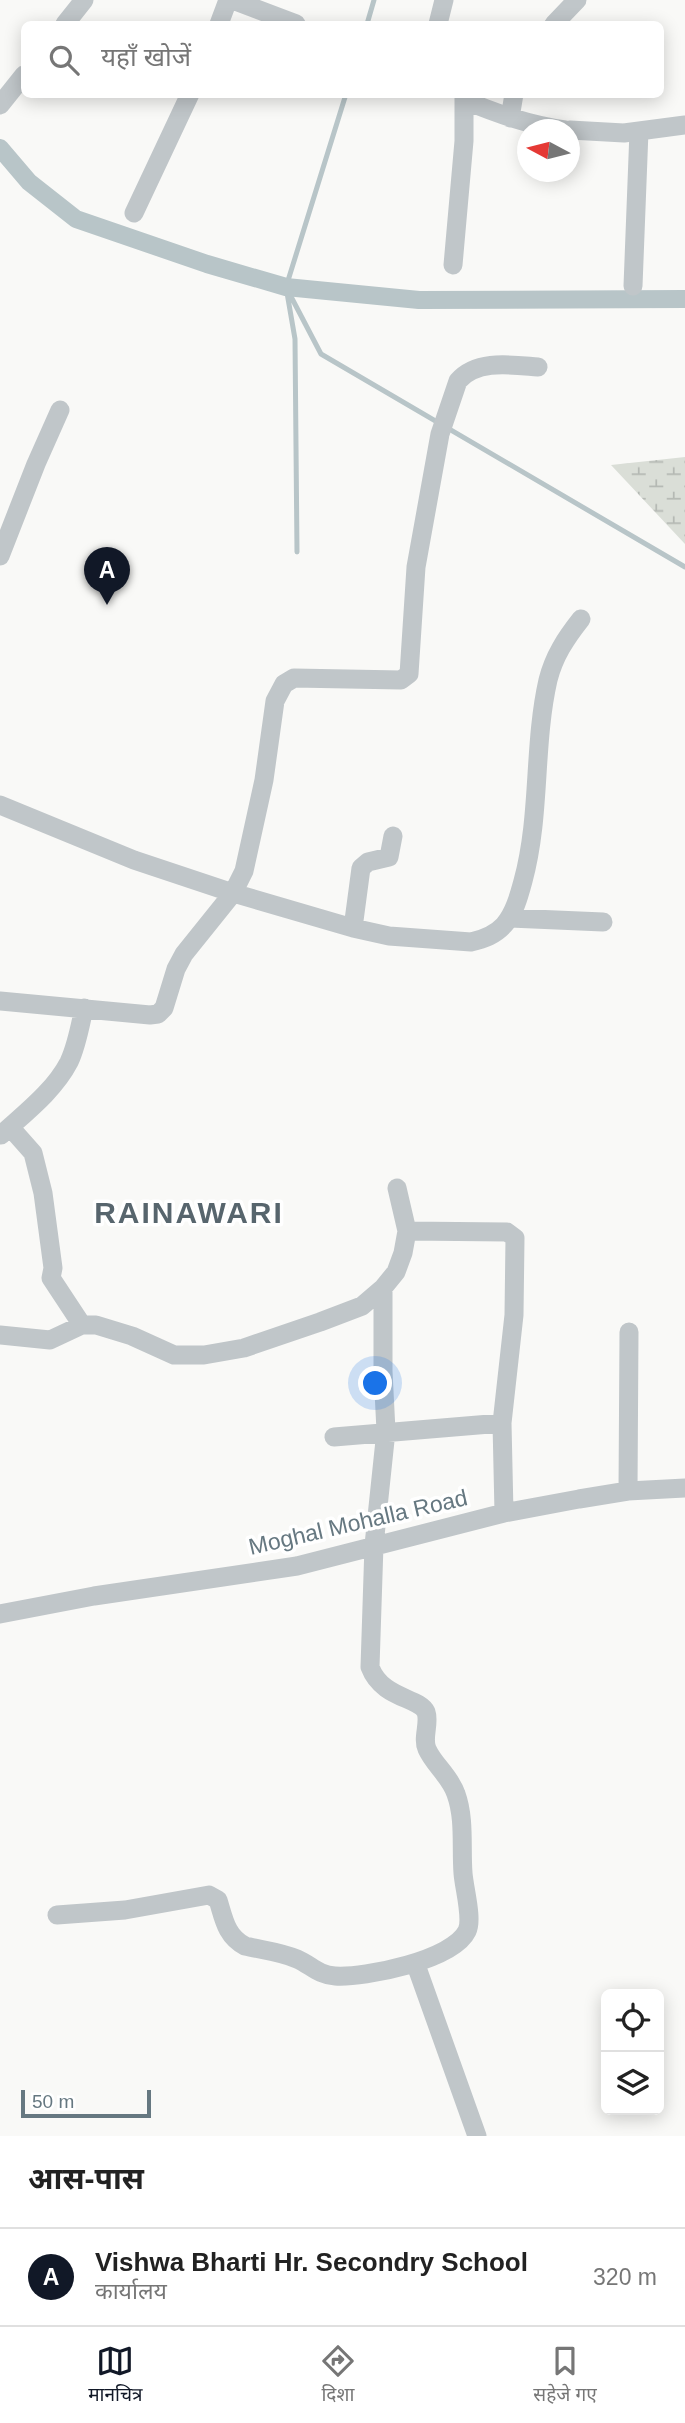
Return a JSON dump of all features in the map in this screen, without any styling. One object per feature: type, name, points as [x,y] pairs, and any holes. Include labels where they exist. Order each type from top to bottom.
[{"type":"street","points":[[67,21],[84,0]]},
{"type":"street","points":[[220,21],[231,0],[288,21]]},
{"type":"street","points":[[439,21],[444,0]]},
{"type":"street","points":[[557,21],[577,0]]},
{"type":"street","points":[[0,105],[21,79]]},
{"type":"street","points":[[134,213],[188,98]]},
{"type":"street","points":[[453,265],[464,141],[464,98]]},
{"type":"street","points":[[466,98],[517,120]]},
{"type":"street","points":[[510,118],[513,98]]},
{"type":"street","points":[[580,131],[606,134],[685,125]]},
{"type":"street","points":[[633,286],[639,131]]},
{"type":"street","points":[[0,1000],[158,1014],[164,1008],[176,969],[184,954],[233,893],[244,871],[253,835],[275,701],[284,684],[294,678],[401,680],[408,674],[416,568],[440,434],[452,394],[462,376],[480,368],[507,365],[538,368]]},
{"type":"street","points":[[0,556],[60,410]]},
{"type":"street","points":[[0,805],[134,860],[233,893],[353,928],[389,936],[471,942],[489,937],[510,918],[520,891],[536,815],[542,714],[548,678],[558,651],[581,619]]},
{"type":"street","points":[[353,928],[361,868],[368,862],[389,857],[393,836]]},
{"type":"street","points":[[510,918],[603,922]]},
{"type":"street","points":[[82,1325],[51,1278],[53,1268],[43,1193],[33,1153],[5,1132],[55,1084],[69,1062],[78,1039],[84,1008]]},
{"type":"street","points":[[0,1335],[50,1340],[82,1325],[96,1325],[121,1332],[174,1355],[204,1355],[244,1348],[320,1322],[362,1306],[383,1288],[396,1272],[407,1231],[397,1188]]},
{"type":"street","points":[[407,1231],[507,1231],[515,1238],[513,1315],[502,1423],[504,1513]]},
{"type":"street","points":[[57,1915],[125,1910],[209,1895],[218,1900],[228,1932],[237,1942],[297,1959],[316,1972],[337,1976],[416,1965],[463,1938],[469,1927],[461,1818],[456,1794],[448,1777],[428,1750],[424,1710],[378,1682],[370,1667],[374,1545],[386,1432],[383,1288]]},
{"type":"street","points":[[628,1491],[629,1332]]},
{"type":"street","points":[[334,1437],[502,1423]]},
{"type":"street","name":"Moghal Mohalla Road","points":[[0,1614],[94,1596],[297,1566],[504,1513],[628,1491],[685,1488]]},
{"type":"street","points":[[416,1965],[477,2136]]},
{"type":"green space","points":[[685,457],[685,544],[611,465]]},
{"type":"waterway","points":[[368,21],[374,0]]},
{"type":"waterway","points":[[297,552],[295,339],[286,287],[345,98]]},
{"type":"waterway","points":[[0,148],[29,182],[76,219],[207,264],[286,287],[419,300],[685,299]]},
{"type":"waterway","points":[[286,287],[321,354],[685,567]]},
{"type":"place","name":"Vishwa Bharti Hr. Secondry School","points":[[107,605]]},
{"type":"district","name":"RAINAWARI","points":[[189,1213]]}]
